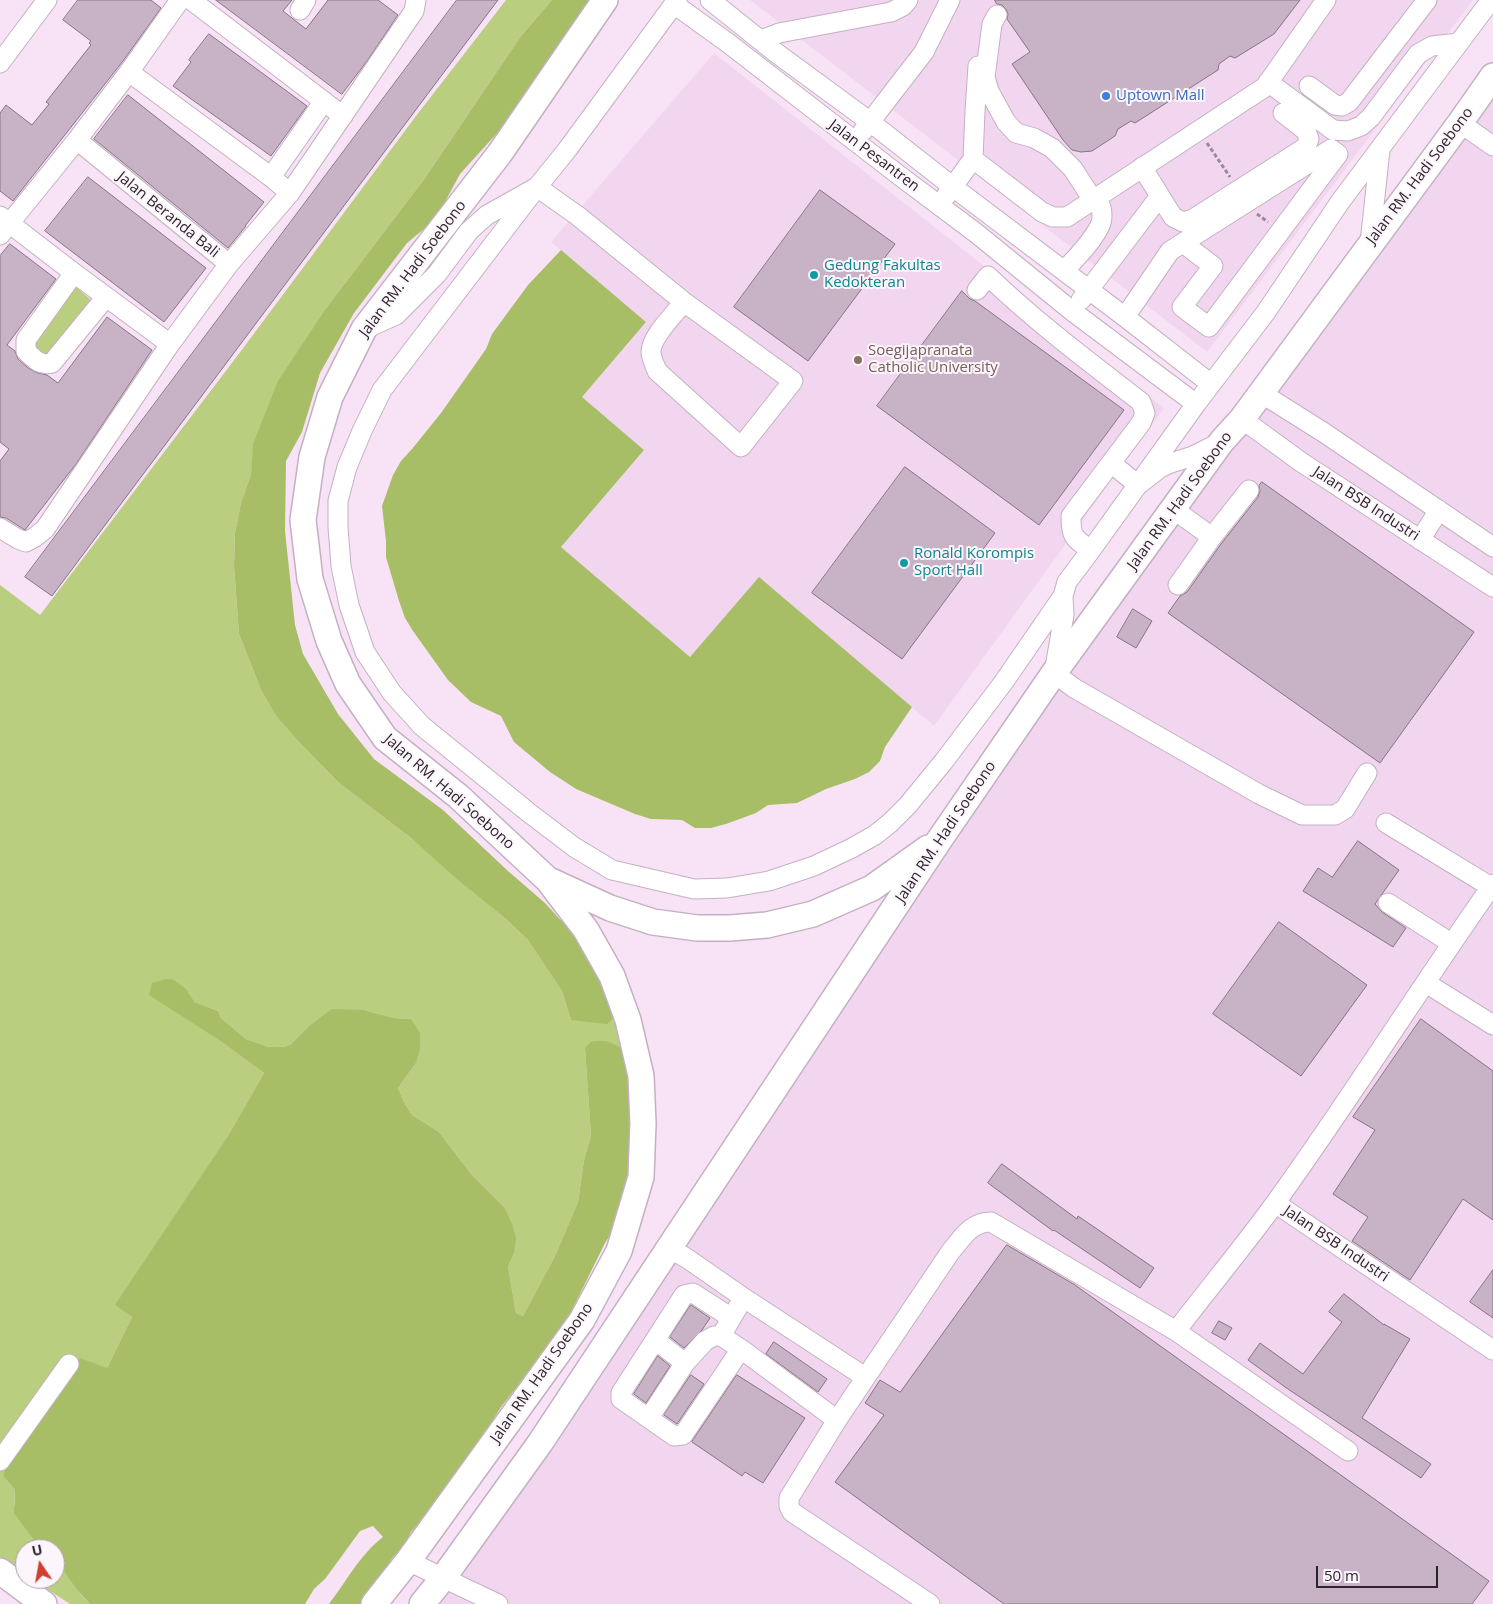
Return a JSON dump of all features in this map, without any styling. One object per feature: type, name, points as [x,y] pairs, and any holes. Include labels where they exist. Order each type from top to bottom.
[{"type":"main road","name":"Jalan RM. Hadi Soebono","points":[[374,1604],[408,1561],[582,1320],[619,1250],[641,1176],[643,1122],[641,1076],[628,1020],[612,976],[586,930],[548,880],[458,796],[385,738],[348,684],[329,641],[310,579],[303,520],[312,458],[330,396],[364,329],[500,154],[605,0]]},
{"type":"main road","name":"Jalan RM. Hadi Soebono","points":[[422,1604],[443,1578],[540,1443],[940,839],[1054,673],[1222,441],[1242,419],[1493,76]]},
{"type":"main road","points":[[548,880],[610,908],[653,922],[697,928],[767,925],[813,914],[872,888],[940,839]]},
{"type":"main road","points":[[0,1571],[44,1604]]},
{"type":"street","points":[[0,62],[47,0]]},
{"type":"street","points":[[170,344],[3,225],[77,140],[129,72],[180,0]]},
{"type":"street","points":[[191,0],[343,116]]},
{"type":"street","points":[[229,264],[290,193],[414,12],[416,0]]},
{"type":"street","name":"Jalan Pesantren","points":[[710,0],[775,52],[1125,317],[1210,384]]},
{"type":"street","points":[[761,40],[779,33],[891,12],[903,6],[908,0]]},
{"type":"street","points":[[855,142],[924,52],[950,0]]},
{"type":"street","points":[[973,159],[1042,212],[1053,217],[1067,217],[1097,203],[1142,167],[1265,87],[1326,0]]},
{"type":"street","points":[[1309,86],[1335,105],[1342,106],[1349,102],[1426,0]]},
{"type":"street","points":[[1367,773],[1345,809],[1334,814],[1302,815],[1259,794],[1090,698],[1054,673],[1064,615],[1064,596],[1067,582],[1210,384],[1266,312],[1340,202],[1491,0]]},
{"type":"street","points":[[675,2],[567,150],[536,187],[382,390],[347,467],[338,501],[341,566],[349,604],[366,652],[392,693],[422,726],[528,812],[574,847],[612,870],[694,889],[727,888],[768,881],[814,866],[875,835],[890,823],[908,805],[944,761],[1003,683],[1064,596]]},
{"type":"street","name":"Jalan Pesantren","points":[[675,2],[976,233],[1072,311],[1196,404]]},
{"type":"street","points":[[939,205],[973,159],[974,111],[981,22],[994,11],[985,77],[998,107],[1006,122],[1016,133],[1034,138],[1052,148],[1073,169],[1097,203],[1103,216],[1101,224],[1094,235],[1064,271]]},
{"type":"street","points":[[1268,82],[1334,130],[1348,131],[1361,126],[1370,117],[1418,54],[1432,46],[1459,43]]},
{"type":"street","points":[[129,72],[290,193]]},
{"type":"street","points":[[271,177],[324,101]]},
{"type":"street","points":[[1142,167],[1173,217],[1183,222],[1193,219],[1306,147],[1309,139],[1306,131],[1283,113]]},
{"type":"street","points":[[1460,123],[1493,146]]},
{"type":"street","name":"Jalan Beranda Bali","points":[[0,528],[26,542],[45,529],[170,344],[229,264],[77,140]]},
{"type":"street","points":[[1125,317],[1170,251],[1331,149],[1338,154],[1209,327],[1182,306],[1213,266],[1182,244]]},
{"type":"street","points":[[1370,243],[1380,149]]},
{"type":"street","points":[[364,329],[396,315],[437,274],[469,231],[487,215],[536,187]]},
{"type":"street","points":[[536,187],[578,216],[684,302],[793,381],[741,447],[657,371],[651,353],[653,344],[684,302]]},
{"type":"street","points":[[1072,311],[1160,196]]},
{"type":"street","points":[[74,274],[26,340],[26,350],[36,361],[45,364],[52,363],[106,297]]},
{"type":"street","points":[[977,290],[988,276],[1043,326],[1142,402],[1145,413],[1141,423],[1071,516],[1071,529],[1074,538],[1091,550]]},
{"type":"street","points":[[1260,393],[1323,432],[1493,547]]},
{"type":"street","name":"Jalan BSB Industri","points":[[1242,419],[1301,462],[1493,587]]},
{"type":"street","points":[[1138,485],[1160,468],[1193,456],[1222,441]]},
{"type":"street","points":[[1111,463],[1138,485]]},
{"type":"street","points":[[1178,586],[1212,537],[1249,490]]},
{"type":"street","points":[[1173,509],[1212,537]]},
{"type":"street","points":[[1420,540],[1439,510]]},
{"type":"street","points":[[1386,824],[1492,886]]},
{"type":"street","name":"Jalan BSB Industri","points":[[1492,886],[1451,943],[1426,983],[1275,1203],[1493,1350]]},
{"type":"street","points":[[1388,903],[1451,943]]},
{"type":"street","points":[[1426,983],[1493,1025]]},
{"type":"street","points":[[1176,1331],[1275,1203]]},
{"type":"street","points":[[930,1604],[792,1512],[788,1498],[865,1377],[951,1251],[971,1228],[981,1222],[991,1222],[1000,1226],[1176,1331],[1348,1451]]},
{"type":"street","points":[[669,1248],[865,1377]]},
{"type":"street","points":[[730,1317],[693,1293],[684,1295],[620,1396],[622,1400],[674,1436],[683,1435],[741,1349]]},
{"type":"street","points":[[721,1336],[730,1317],[744,1298]]},
{"type":"street","points":[[649,1418],[685,1363],[705,1341],[714,1336],[721,1336],[837,1420]]},
{"type":"street","points":[[655,1340],[685,1363]]},
{"type":"street","points":[[0,1461],[69,1364]]},
{"type":"street","points":[[408,1561],[498,1604]]},
{"type":"shaded area","points":[[750,0],[1473,0],[1207,352]]},
{"type":"shaded area","name":"Soegijapranata Catholic University","points":[[714,53],[1164,408],[934,726],[759,578],[690,657],[561,547],[644,450],[582,397],[646,322],[551,242]]},
{"type":"shaded area","points":[[1493,83],[1493,1604],[441,1604],[1026,736]]},
{"type":"green space","points":[[506,0],[552,0],[521,36],[425,178],[327,307],[254,444],[251,474],[241,503],[235,533],[234,566],[239,634],[261,690],[276,716],[296,739],[339,783],[411,838],[528,940],[562,991],[571,1020],[615,1012],[626,1054],[585,1048],[591,1136],[584,1160],[578,1202],[555,1256],[523,1316],[516,1313],[508,1267],[514,1253],[512,1223],[505,1208],[472,1175],[439,1132],[412,1115],[398,1088],[416,1063],[411,1019],[394,1018],[364,1010],[308,1027],[291,1044],[284,1047],[269,1047],[246,1039],[221,1018],[218,1011],[195,1002],[186,989],[216,1038],[264,1073],[229,1134],[116,1305],[132,1317],[107,1368],[3,1476],[15,1490],[14,1505],[34,1539],[15,1539],[15,1568],[0,1558],[0,585],[40,615],[238,355],[416,116]]},
{"type":"green space","points":[[552,0],[589,0],[589,3],[519,109],[460,174],[438,215],[407,243],[354,313],[320,373],[302,432],[286,461],[285,531],[295,625],[303,654],[338,714],[374,759],[443,810],[545,903],[567,927],[606,984],[615,1012],[613,1019],[607,1024],[571,1020],[562,991],[528,940],[411,838],[339,783],[276,716],[261,690],[239,634],[234,566],[235,533],[241,503],[251,474],[253,444],[278,381],[327,307],[425,178],[521,36]]},
{"type":"green space","points":[[561,250],[646,322],[582,397],[644,450],[561,547],[690,657],[759,577],[912,707],[885,747],[880,761],[869,772],[797,803],[768,805],[756,813],[711,828],[695,828],[682,820],[651,819],[635,814],[576,789],[550,772],[514,742],[501,716],[471,702],[448,680],[405,618],[386,557],[382,506],[393,475],[401,461],[441,413],[486,349],[492,334],[528,285]]},
{"type":"green space","points":[[76,287],[91,300],[45,356],[32,345]]},
{"type":"green space","points":[[166,979],[174,980],[186,989],[195,1002],[218,1011],[221,1018],[246,1039],[269,1047],[284,1047],[291,1044],[308,1027],[332,1009],[364,1010],[394,1018],[411,1019],[420,1033],[420,1048],[416,1063],[398,1088],[412,1115],[439,1132],[472,1175],[505,1208],[516,1238],[514,1253],[508,1267],[516,1313],[523,1316],[555,1256],[578,1202],[584,1160],[591,1136],[585,1048],[591,1042],[606,1042],[619,1047],[626,1054],[633,1113],[628,1190],[624,1214],[605,1243],[569,1316],[551,1344],[501,1407],[448,1492],[411,1532],[404,1546],[393,1557],[362,1604],[329,1604],[360,1560],[383,1537],[373,1526],[360,1531],[325,1579],[314,1589],[305,1604],[90,1604],[65,1572],[65,1539],[33,1539],[14,1513],[15,1490],[3,1476],[7,1465],[80,1358],[107,1368],[132,1317],[115,1305],[229,1134],[264,1073],[216,1038],[149,995],[152,983]]},
{"type":"green space","points":[[65,1571],[90,1604],[70,1604],[47,1589],[65,1589]]},
{"type":"building","points":[[78,0],[151,0],[161,8],[123,61],[13,201],[0,191],[0,113],[6,105],[32,125],[49,104],[46,102],[91,45],[89,43],[91,41],[63,20]]},
{"type":"building","points":[[216,0],[292,0],[283,11],[306,29],[328,0],[378,0],[398,15],[342,94]]},
{"type":"building","points":[[457,0],[498,0],[52,596],[25,577]]},
{"type":"building","name":"Uptown Mall","points":[[995,0],[1300,0],[1274,34],[1235,58],[1230,56],[1219,64],[1218,70],[1135,123],[1131,121],[1118,129],[1115,136],[1092,151],[1081,152],[1072,150],[1063,140],[1012,64],[1030,52],[1007,19],[1006,9],[1002,5],[997,4]]},
{"type":"building","points":[[209,34],[307,106],[271,156],[173,86],[191,62],[189,60]]},
{"type":"building","points":[[128,95],[264,202],[228,248],[94,139]]},
{"type":"building","points":[[88,177],[206,268],[164,322],[45,231]]},
{"type":"building","name":"Gedung Fakultas Kedokteran","points":[[820,190],[895,244],[808,361],[734,307]]},
{"type":"building","points":[[10,244],[56,279],[7,345],[15,351],[18,359],[28,368],[47,375],[58,383],[107,317],[152,350],[76,464],[25,530],[6,518],[0,517],[0,461],[9,449],[0,442],[0,256]]},
{"type":"building","points":[[962,291],[970,299],[1124,410],[1039,525],[877,406]]},
{"type":"building","name":"Ronald Korompis Sport Hall","points":[[905,467],[995,533],[902,659],[812,593]]},
{"type":"building","points":[[1262,482],[1474,632],[1380,763],[1168,613],[1180,596],[1187,592],[1221,544],[1258,497],[1259,486]]},
{"type":"building","points":[[1133,609],[1152,621],[1136,648],[1117,637]]},
{"type":"building","points":[[1358,841],[1399,870],[1375,904],[1382,912],[1406,928],[1393,947],[1303,891],[1318,868],[1332,877]]},
{"type":"building","points":[[1279,922],[1367,985],[1301,1076],[1213,1014]]},
{"type":"building","points":[[1421,1019],[1493,1071],[1493,1220],[1463,1199],[1410,1280],[1352,1241],[1368,1217],[1333,1194],[1375,1130],[1353,1117]]},
{"type":"building","points":[[1002,1164],[1077,1219],[1078,1216],[1154,1268],[1140,1288],[1053,1231],[988,1183]]},
{"type":"building","points":[[1007,1245],[1075,1285],[1489,1581],[1472,1604],[1004,1604],[835,1482],[884,1415],[865,1403],[880,1380],[900,1392]]},
{"type":"building","points":[[1493,1270],[1493,1318],[1470,1302]]},
{"type":"building","points":[[1344,1294],[1384,1325],[1410,1339],[1362,1418],[1431,1464],[1421,1478],[1248,1360],[1260,1343],[1303,1374],[1342,1322],[1329,1312]]},
{"type":"building","points":[[691,1305],[710,1318],[702,1330],[684,1348],[670,1337]]},
{"type":"building","points":[[1219,1321],[1232,1328],[1225,1340],[1212,1333]]},
{"type":"building","points":[[774,1342],[827,1379],[818,1392],[766,1354]]},
{"type":"building","points":[[658,1356],[670,1366],[646,1403],[634,1394]]},
{"type":"building","points":[[691,1375],[704,1384],[677,1424],[664,1415]]},
{"type":"building","points":[[737,1375],[805,1418],[763,1483],[745,1472],[742,1476],[692,1442]]},
{"type":"place","name":"Uptown Mall","points":[[1106,96]]},
{"type":"place","name":"Gedung Fakultas Kedokteran","points":[[814,275]]},
{"type":"place","name":"Soegijapranata Catholic University","points":[[858,360]]},
{"type":"place","name":"Ronald Korompis Sport Hall","points":[[904,563]]}]
